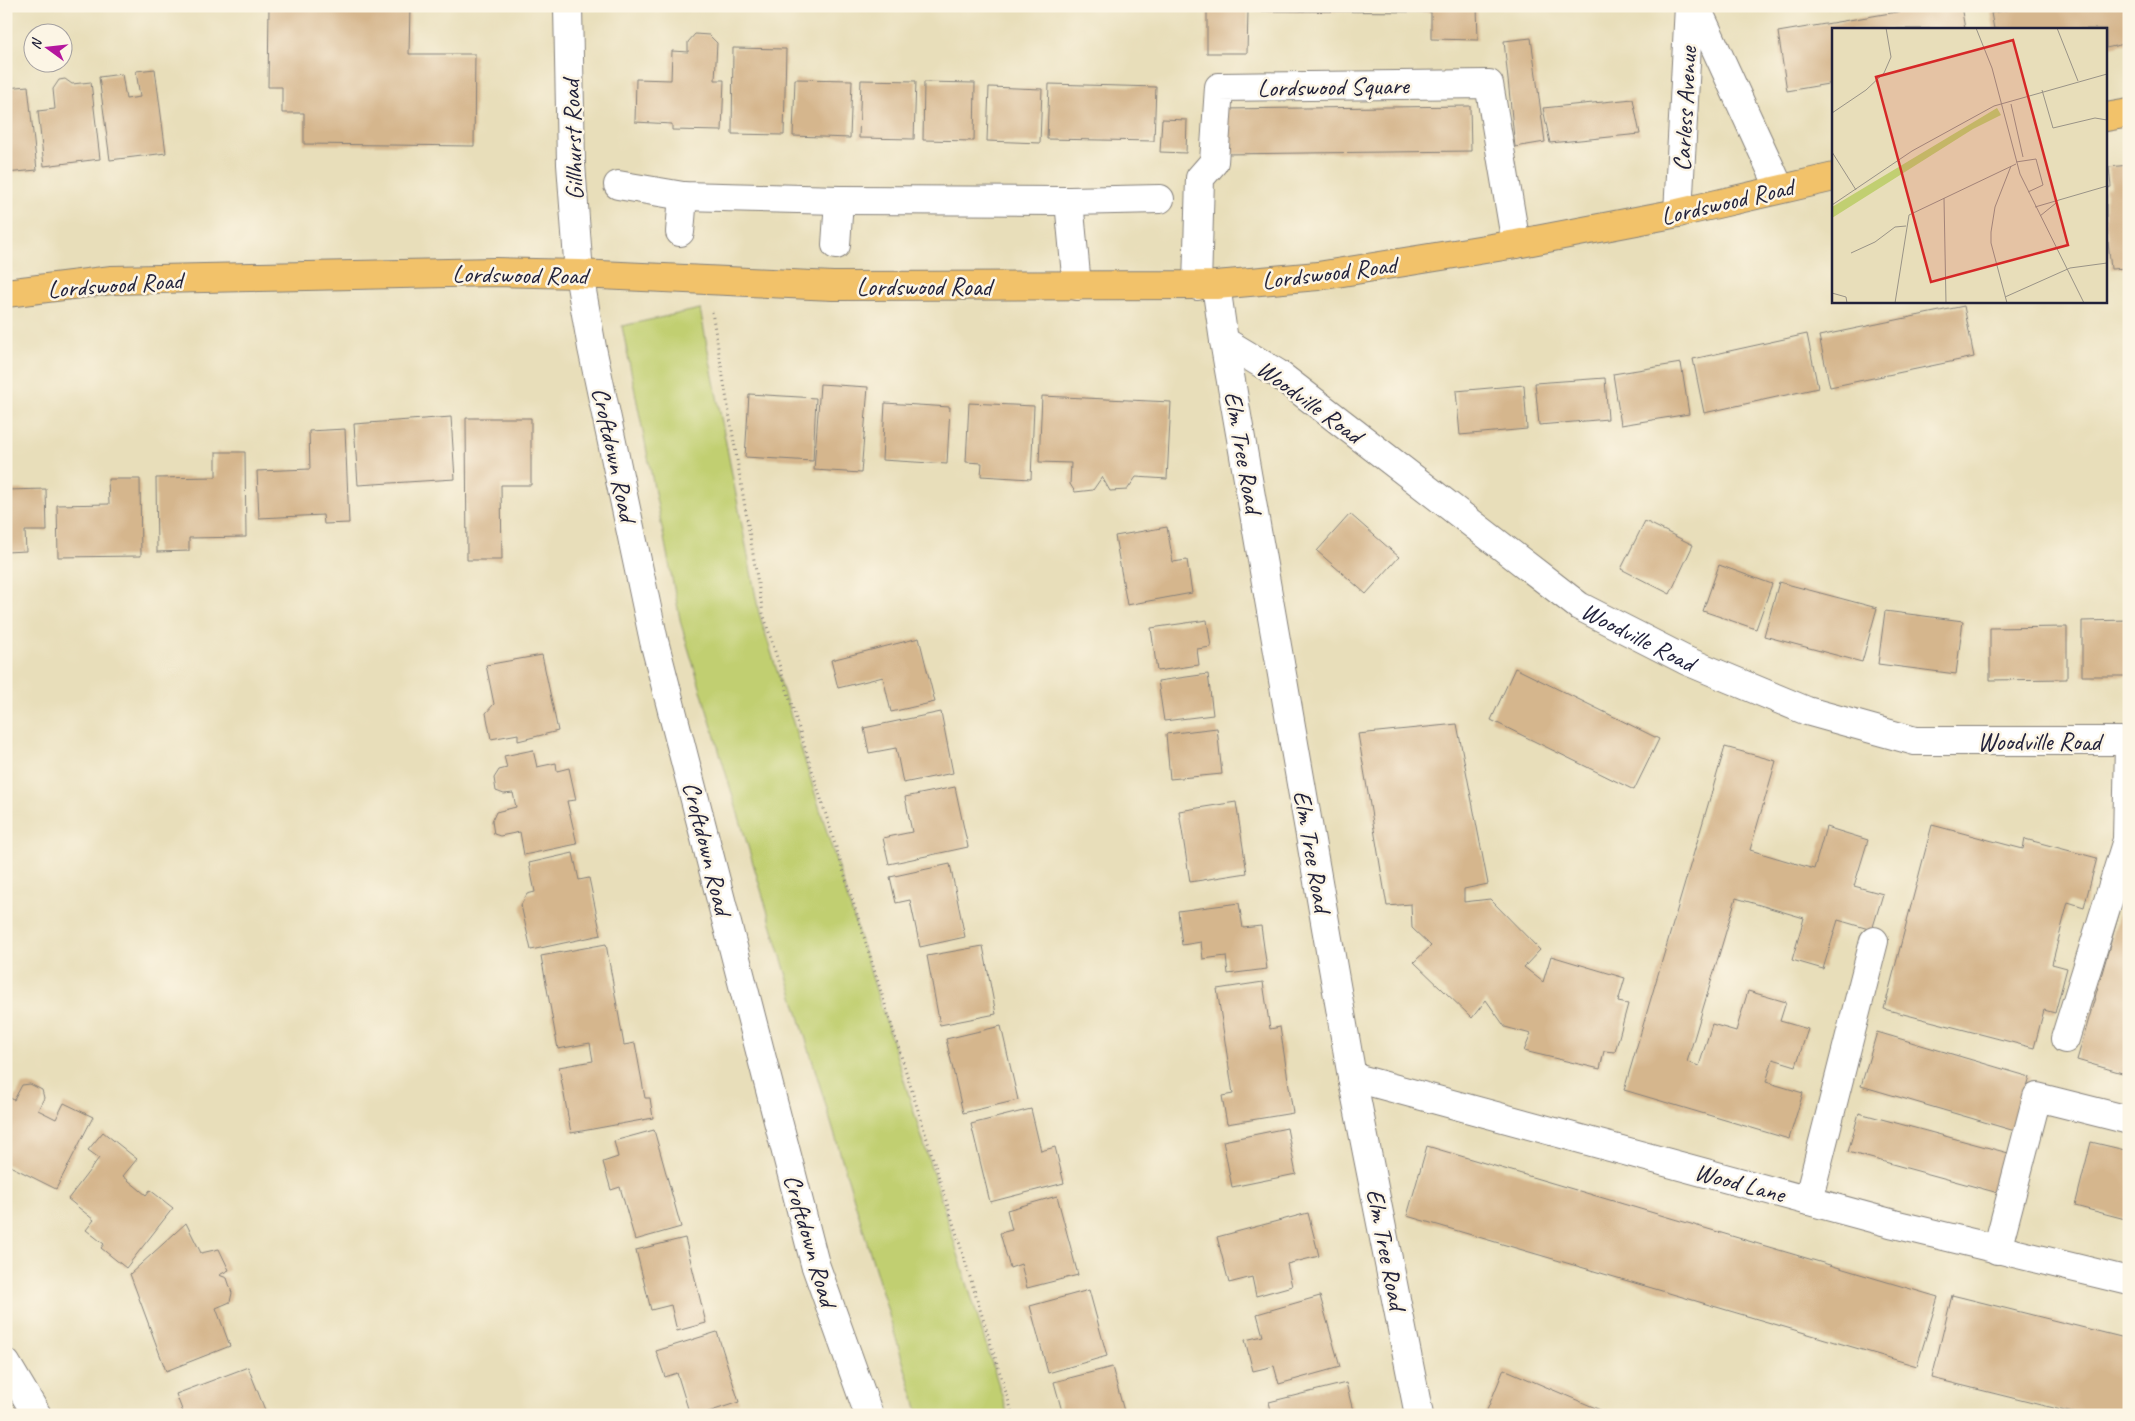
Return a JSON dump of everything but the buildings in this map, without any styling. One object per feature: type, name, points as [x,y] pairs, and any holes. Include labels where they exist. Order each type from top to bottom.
[{"type":"main road","points":[[2108,118],[2129,113]]},
{"type":"main road","name":"Lordswood Road","points":[[6,294],[132,280],[475,272],[707,279],[833,286],[1207,286],[1318,276],[1516,244],[1678,213],[1832,177]]},
{"type":"street","name":"Gillhurst Road","points":[[568,6],[571,164],[579,274]]},
{"type":"street","name":"Carless Avenue","points":[[1678,213],[1689,6]]},
{"type":"street","name":"Carless Avenue","points":[[1696,6],[1780,189]]},
{"type":"street","name":"Lordswood Square","points":[[1207,286],[1200,178],[1214,162],[1219,87],[1489,84],[1516,244]]},
{"type":"street","points":[[618,185],[683,196],[839,200],[1069,201],[1160,199]]},
{"type":"street","points":[[680,232],[683,196]]},
{"type":"street","points":[[836,245],[839,200]]},
{"type":"street","points":[[1069,201],[1077,286]]},
{"type":"street","name":"Croftdown Road","points":[[579,274],[592,348],[654,641],[815,1264],[869,1415]]},
{"type":"street","name":"Elm Tree Road","points":[[1207,286],[1224,341],[1352,1077],[1420,1415]]},
{"type":"street","name":"Woodville Road","points":[[1224,341],[1277,373],[1579,606],[1687,661],[1807,711],[1915,741],[2129,742]]},
{"type":"street","points":[[2065,1039],[2127,840],[2129,742]]},
{"type":"street","points":[[1808,1201],[1874,941]]},
{"type":"street","name":"Wood Lane","points":[[1352,1077],[1808,1201],[1997,1250],[2129,1281]]},
{"type":"street","points":[[1997,1250],[2037,1097],[2129,1120]]},
{"type":"street","points":[[6,1363],[36,1415]]},
{"type":"path","points":[[707,279],[763,613],[1013,1415]]},
{"type":"green space","points":[[700,309],[759,613],[1008,1415],[919,1415],[681,624],[622,326]]}]
